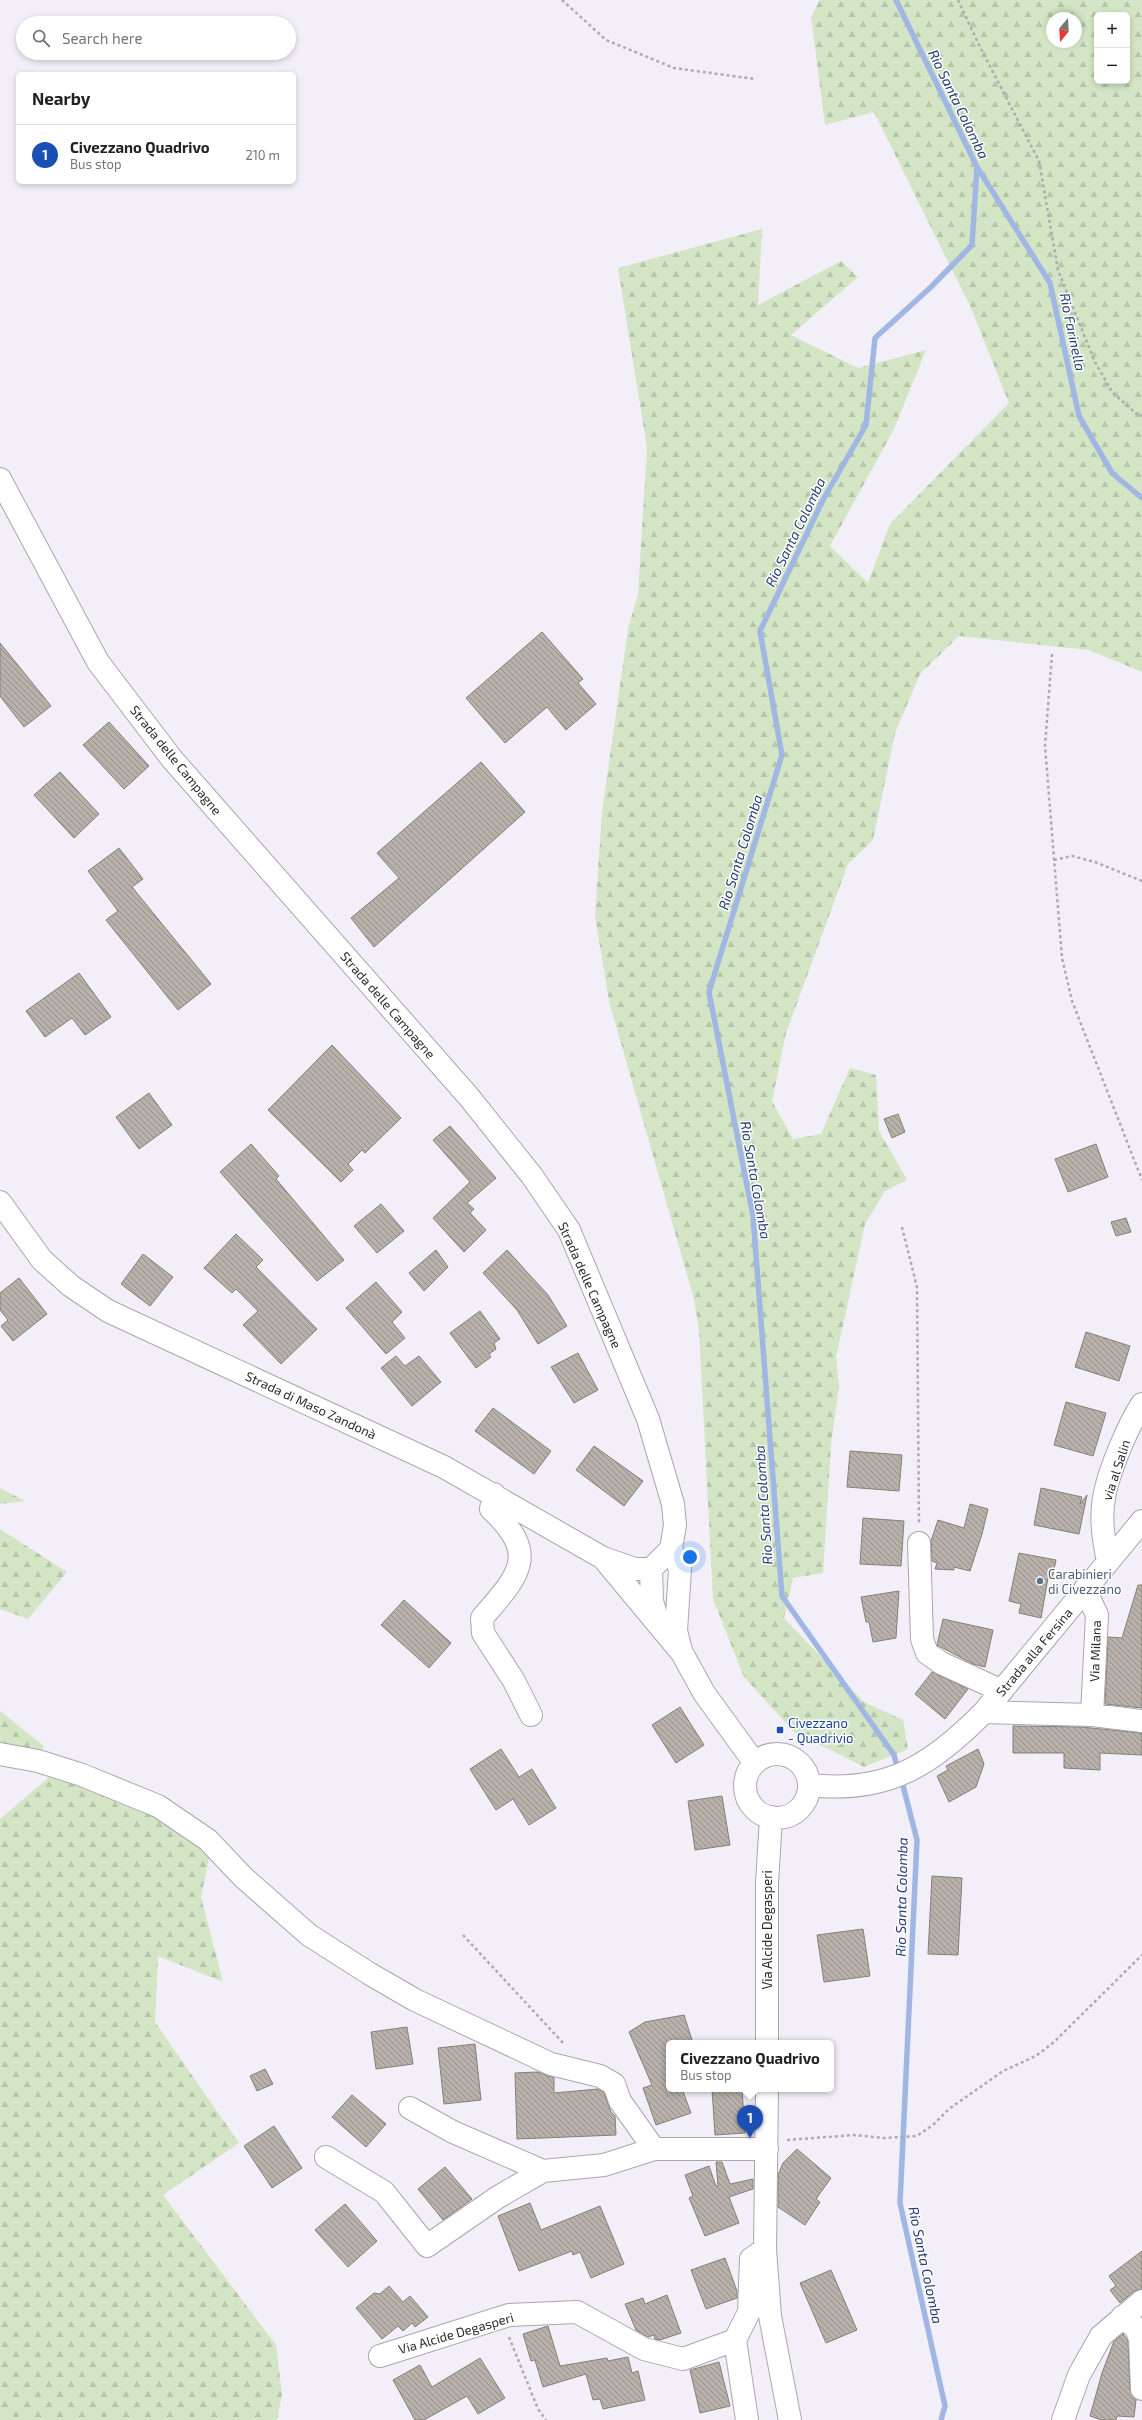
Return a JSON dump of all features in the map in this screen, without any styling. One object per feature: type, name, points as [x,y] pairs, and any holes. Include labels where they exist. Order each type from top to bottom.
[{"type":"street","name":"Strada delle Campagne","points":[[0,479],[98,662],[172,759],[469,1097],[532,1176],[569,1230],[648,1419],[673,1504],[675,1525],[671,1549]]},
{"type":"street","name":"Strada di Maso Zandonà","points":[[0,1202],[42,1260],[71,1286],[108,1311],[444,1467],[494,1494],[603,1558],[635,1569],[651,1568]]},
{"type":"street","name":"via al Salin","points":[[1108,1562],[1102,1527],[1104,1498],[1116,1461],[1142,1404]]},
{"type":"street","points":[[494,1494],[491,1509],[508,1525],[517,1540],[521,1562],[509,1586],[482,1618],[480,1624],[483,1633],[514,1681],[531,1715]]},
{"type":"street","name":"Strada alla Fersina","points":[[809,1785],[833,1786],[871,1783],[913,1770],[956,1741],[1002,1691],[1142,1521]]},
{"type":"street","points":[[919,1543],[922,1639],[927,1653],[941,1663],[1002,1691]]},
{"type":"street","points":[[659,1624],[652,1601],[651,1568],[671,1549],[680,1569],[676,1631],[682,1653]]},
{"type":"street","points":[[603,1558],[682,1653],[704,1693],[754,1762]]},
{"type":"street","points":[[651,1568],[678,1605]]},
{"type":"street","name":"Via Milana","points":[[1085,1589],[1097,1615],[1092,1715]]},
{"type":"street","points":[[984,1712],[1092,1715],[1142,1721]]},
{"type":"street","points":[[0,1754],[38,1761],[82,1775],[158,1806],[208,1840],[243,1877],[309,1935],[370,1974],[415,2000],[551,2064],[600,2076],[614,2084],[620,2101],[654,2149]]},
{"type":"street","points":[[782,1754],[796,1759],[805,1770],[809,1785],[806,1799],[798,1810],[785,1817],[771,1817],[755,1810],[746,1795],[745,1777],[754,1762],[767,1755],[782,1754]]},
{"type":"street","name":"Via Alcide Degasperi","points":[[767,2040],[767,1883],[771,1817]]},
{"type":"street","points":[[767,2092],[765,2249],[770,2316],[790,2420]]},
{"type":"street","points":[[410,2108],[453,2132],[543,2171]]},
{"type":"street","points":[[326,2157],[384,2192],[426,2246],[498,2197],[543,2171],[604,2165],[654,2149],[766,2149]]},
{"type":"street","points":[[748,2420],[735,2340],[748,2312],[751,2259],[765,2249]]},
{"type":"street","points":[[1063,2420],[1079,2375],[1101,2336],[1142,2301]]},
{"type":"street","name":"Via Alcide Degasperi","points":[[380,2356],[509,2315],[521,2314],[577,2312],[644,2348],[684,2359],[735,2340]]},
{"type":"street","points":[[1122,2317],[1136,2328],[1140,2339],[1142,2389]]},
{"type":"path","points":[[562,0],[606,40],[674,68],[754,79]]},
{"type":"path","points":[[958,0],[980,47],[1039,161],[1058,270],[1094,360],[1112,392],[1138,416],[1142,415]]},
{"type":"path","points":[[1052,654],[1045,746],[1062,958],[1072,1001],[1142,1180]]},
{"type":"path","points":[[1054,860],[1072,856],[1095,862],[1142,881]]},
{"type":"path","points":[[902,1227],[917,1287],[919,1543]]},
{"type":"path","points":[[463,1935],[564,2044],[570,2046]]},
{"type":"path","points":[[766,2149],[786,2140],[854,2135],[896,2138],[917,2136],[934,2124],[949,2109],[1003,2071],[1036,2056],[1054,2042],[1142,1955]]},
{"type":"path","points":[[521,2314],[508,2339],[538,2409],[546,2420]]},
{"type":"green space","points":[[820,0],[1142,0],[1142,672],[1089,650],[959,636],[920,674],[895,733],[873,840],[848,864],[786,1033],[772,1101],[793,1139],[821,1134],[850,1068],[876,1075],[879,1131],[907,1180],[885,1191],[865,1224],[836,1357],[839,1386],[831,1445],[823,1573],[793,1578],[784,1618],[864,1702],[903,1720],[908,1749],[864,1767],[793,1731],[744,1677],[713,1599],[699,1330],[694,1299],[609,1001],[595,916],[602,812],[628,629],[638,594],[647,448],[618,268],[762,229],[758,305],[841,261],[858,277],[791,335],[858,368],[926,350],[894,429],[830,546],[868,583],[890,524],[1009,403],[971,308],[874,112],[825,125],[811,17]]},
{"type":"green space","points":[[0,1488],[25,1501],[0,1504]]},
{"type":"green space","points":[[0,1529],[67,1572],[28,1619],[0,1609]]},
{"type":"green space","points":[[0,1711],[44,1746],[38,1754],[0,1747]]},
{"type":"green space","points":[[66,1763],[156,1794],[210,1854],[201,1897],[223,1982],[158,1956],[155,2022],[239,2143],[163,2195],[276,2345],[282,2394],[277,2420],[0,2420],[0,1819]]},
{"type":"building","points":[[542,632],[583,679],[578,683],[596,704],[566,730],[547,707],[505,743],[466,698]]},
{"type":"building","points":[[0,643],[51,706],[24,727],[0,696]]},
{"type":"building","points":[[109,722],[149,766],[124,789],[83,745]]},
{"type":"building","points":[[481,762],[525,812],[374,947],[351,918],[399,878],[377,853]]},
{"type":"building","points":[[60,772],[99,814],[74,838],[34,795]]},
{"type":"building","points":[[119,848],[143,879],[132,887],[211,984],[178,1010],[106,920],[118,911],[88,871]]},
{"type":"building","points":[[79,973],[111,1017],[85,1035],[72,1018],[45,1037],[26,1011]]},
{"type":"building","points":[[332,1045],[401,1118],[365,1153],[362,1150],[348,1164],[353,1170],[341,1182],[268,1110]]},
{"type":"building","points":[[149,1093],[172,1125],[139,1149],[116,1117]]},
{"type":"building","points":[[898,1114],[905,1132],[892,1138],[884,1119]]},
{"type":"building","points":[[450,1126],[496,1178],[467,1203],[474,1209],[470,1213],[486,1230],[464,1252],[433,1218],[470,1182],[433,1140]]},
{"type":"building","points":[[251,1144],[279,1176],[276,1179],[344,1260],[317,1281],[220,1172]]},
{"type":"building","points":[[1096,1144],[1108,1177],[1068,1192],[1055,1159]]},
{"type":"building","points":[[381,1204],[404,1231],[377,1253],[354,1226]]},
{"type":"building","points":[[1126,1218],[1131,1232],[1116,1236],[1111,1222]]},
{"type":"building","points":[[236,1234],[263,1260],[256,1267],[317,1329],[281,1364],[243,1325],[258,1311],[236,1289],[232,1293],[204,1268]]},
{"type":"building","points":[[436,1250],[448,1267],[424,1291],[409,1273]]},
{"type":"building","points":[[507,1250],[548,1295],[567,1326],[538,1344],[517,1310],[483,1273]]},
{"type":"building","points":[[143,1254],[173,1277],[150,1306],[121,1284]]},
{"type":"building","points":[[19,1278],[47,1314],[13,1341],[1,1326],[8,1320],[0,1310],[0,1293]]},
{"type":"building","points":[[376,1282],[402,1312],[392,1322],[405,1338],[386,1354],[346,1308]]},
{"type":"building","points":[[480,1311],[500,1339],[494,1343],[496,1349],[489,1354],[491,1357],[476,1368],[450,1333]]},
{"type":"building","points":[[1086,1332],[1130,1346],[1119,1381],[1075,1367]]},
{"type":"building","points":[[578,1353],[598,1390],[574,1403],[551,1367]]},
{"type":"building","points":[[396,1356],[405,1366],[419,1356],[441,1382],[412,1406],[381,1368]]},
{"type":"building","points":[[1066,1402],[1106,1413],[1093,1456],[1054,1445]]},
{"type":"building","points":[[493,1408],[551,1451],[534,1474],[475,1431]]},
{"type":"building","points":[[594,1446],[643,1481],[624,1506],[576,1470]]},
{"type":"building","points":[[850,1451],[902,1455],[899,1491],[847,1487]]},
{"type":"building","points":[[1041,1488],[1082,1497],[1080,1504],[1087,1495],[1079,1534],[1034,1525]]},
{"type":"building","points":[[970,1504],[988,1509],[982,1534],[970,1571],[954,1567],[954,1570],[935,1569],[937,1563],[932,1561],[931,1541],[938,1520],[964,1528]]},
{"type":"building","points":[[863,1518],[904,1521],[901,1566],[860,1564]]},
{"type":"building","points":[[1019,1553],[1056,1560],[1052,1579],[1048,1578],[1041,1618],[1019,1613],[1021,1604],[1009,1601]]},
{"type":"building","points":[[1138,1585],[1142,1585],[1142,1708],[1105,1704],[1108,1637],[1122,1638]]},
{"type":"building","points":[[899,1591],[896,1638],[873,1642],[869,1622],[866,1622],[861,1597]]},
{"type":"building","points":[[404,1600],[451,1643],[429,1668],[381,1625]]},
{"type":"building","points":[[943,1619],[993,1630],[985,1667],[973,1664],[937,1645]]},
{"type":"building","points":[[932,1672],[968,1689],[945,1719],[915,1694]]},
{"type":"building","points":[[680,1707],[704,1745],[676,1763],[652,1725]]},
{"type":"building","points":[[1013,1726],[1081,1727],[1142,1733],[1142,1755],[1100,1753],[1100,1770],[1064,1768],[1064,1753],[1013,1753]]},
{"type":"building","points":[[501,1749],[519,1777],[532,1769],[556,1808],[529,1825],[513,1799],[496,1810],[470,1769]]},
{"type":"building","points":[[978,1749],[984,1764],[976,1787],[949,1802],[937,1776],[948,1770],[946,1766]]},
{"type":"building","points":[[722,1796],[730,1845],[695,1850],[688,1801]]},
{"type":"building","points":[[932,1876],[962,1878],[958,1955],[928,1954]]},
{"type":"building","points":[[863,1929],[870,1976],[824,1982],[817,1935]]},
{"type":"building","points":[[684,2015],[692,2040],[666,2040],[666,2092],[683,2092],[691,2113],[656,2125],[643,2088],[652,2085],[629,2032],[645,2022]]},
{"type":"building","points":[[407,2027],[413,2064],[376,2069],[371,2032]]},
{"type":"building","points":[[475,2044],[481,2100],[444,2104],[438,2048]]},
{"type":"building","points":[[265,2069],[273,2084],[257,2091],[250,2076]]},
{"type":"building","points":[[538,2072],[554,2078],[554,2093],[598,2089],[604,2093],[611,2112],[615,2116],[616,2135],[517,2139],[515,2073]]},
{"type":"building","points":[[712,2092],[742,2092],[745,2133],[715,2135]]},
{"type":"building","points":[[352,2095],[386,2124],[366,2147],[332,2117]]},
{"type":"building","points":[[274,2126],[302,2168],[272,2188],[244,2146]]},
{"type":"building","points":[[797,2149],[831,2178],[816,2199],[820,2202],[805,2225],[778,2207],[778,2175],[783,2163]]},
{"type":"building","points":[[716,2162],[722,2162],[730,2184],[753,2179],[753,2189],[729,2197],[739,2223],[705,2236],[689,2198],[693,2196],[685,2175],[709,2166],[716,2186],[718,2186]]},
{"type":"building","points":[[445,2167],[472,2199],[443,2220],[418,2189]]},
{"type":"building","points":[[530,2203],[541,2230],[600,2206],[624,2264],[591,2278],[580,2252],[573,2255],[572,2251],[519,2271],[498,2216]]},
{"type":"building","points":[[345,2204],[377,2241],[348,2267],[315,2230]]},
{"type":"building","points":[[1142,2251],[1142,2289],[1134,2291],[1120,2303],[1110,2290],[1116,2286],[1109,2276]]},
{"type":"building","points":[[725,2258],[737,2291],[737,2298],[706,2309],[691,2270]]},
{"type":"building","points":[[831,2270],[857,2330],[826,2343],[800,2283]]},
{"type":"building","points":[[389,2286],[403,2302],[410,2296],[428,2317],[415,2327],[412,2323],[403,2331],[398,2326],[382,2339],[356,2308],[374,2293],[380,2294]]},
{"type":"building","points":[[667,2295],[681,2333],[660,2340],[655,2339],[654,2335],[648,2337],[636,2330],[625,2304],[643,2298],[645,2304]]},
{"type":"building","points":[[548,2326],[560,2366],[607,2358],[608,2361],[628,2357],[632,2373],[638,2371],[645,2400],[603,2409],[600,2399],[593,2400],[586,2374],[543,2387],[535,2360],[531,2361],[523,2334]]},
{"type":"building","points":[[1123,2334],[1128,2341],[1130,2390],[1136,2400],[1134,2417],[1117,2416],[1116,2420],[1102,2420],[1090,2416],[1102,2373],[1114,2341]]},
{"type":"building","points":[[480,2358],[505,2398],[478,2414],[467,2396],[424,2420],[415,2420],[393,2380],[420,2365],[432,2387]]},
{"type":"building","points":[[719,2362],[730,2406],[700,2413],[690,2370]]},
{"type":"waterway","name":"Rio Santa Colomba","points":[[896,0],[977,167],[972,245],[931,287],[875,338],[866,425],[823,500],[760,631],[782,755],[709,992],[753,1216],[782,1596],[894,1755],[898,1770]]},
{"type":"waterway","name":"Rio Farinella","points":[[977,167],[1050,283],[1079,416],[1112,473],[1142,498]]},
{"type":"waterway","name":"Rio Santa Colomba","points":[[901,1778],[917,1840],[900,2203],[945,2406],[941,2420]]},
{"type":"place","name":"Carabinieri di Civezzano","points":[[1040,1581]]},
{"type":"place","name":"Civezzano - Quadrivio","points":[[780,1730]]},
{"type":"place","name":"Civezzano Quadrivo","points":[[750,2138]]}]
